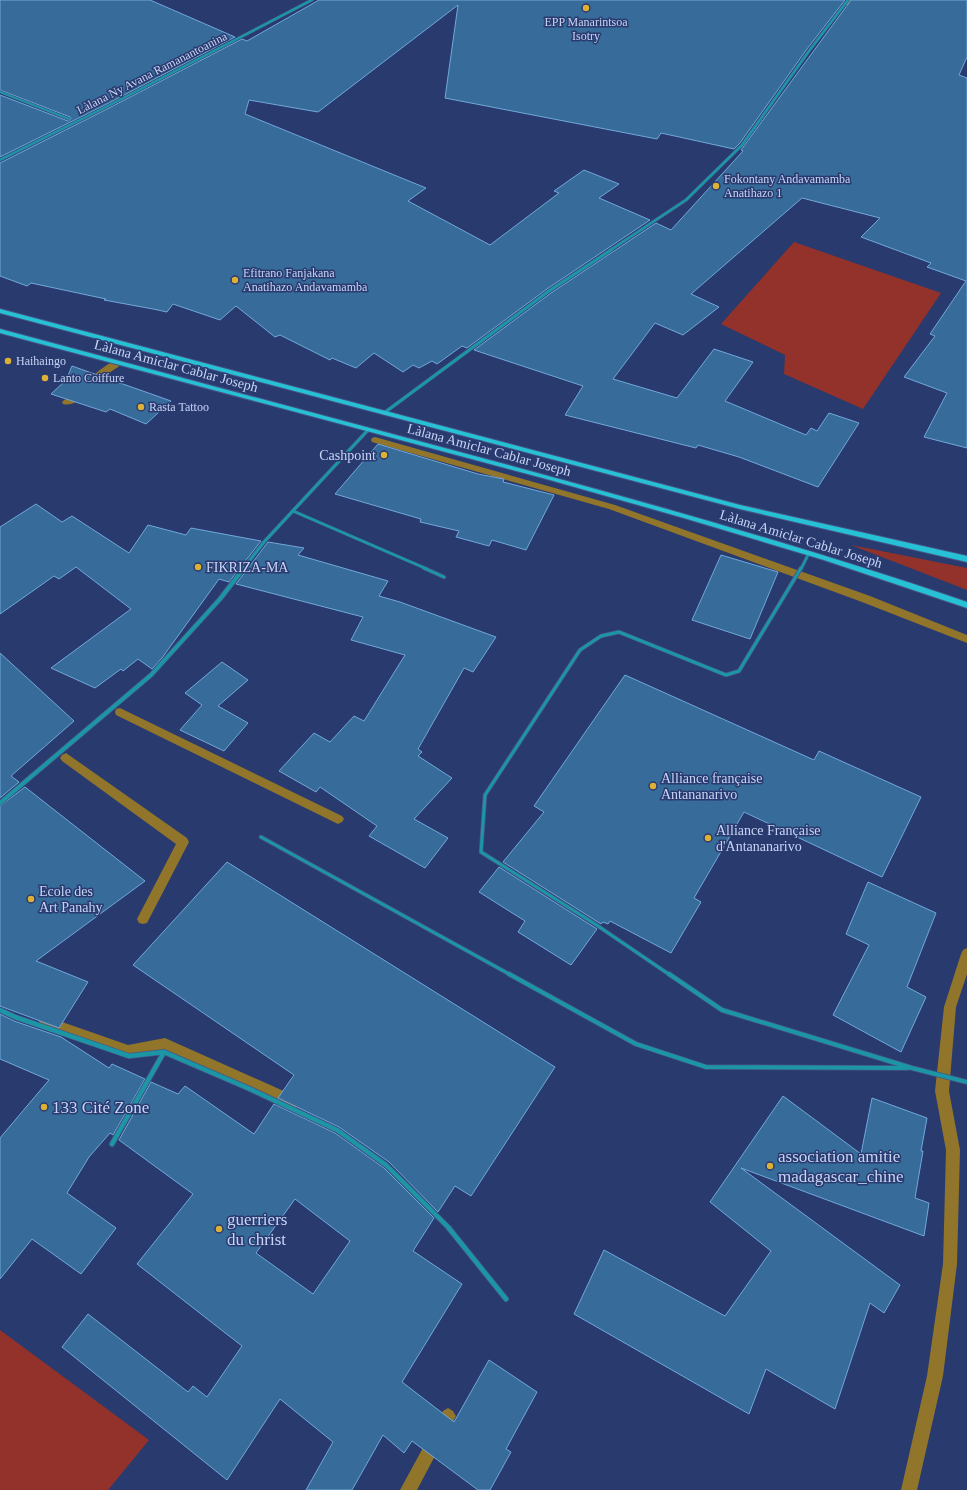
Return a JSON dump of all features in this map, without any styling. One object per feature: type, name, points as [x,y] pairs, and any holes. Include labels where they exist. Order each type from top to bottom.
[{"type":"main road","name":"Làlana Amiclar Cablar Joseph","points":[[0,312],[740,507],[967,559]]},
{"type":"main road","name":"Làlana Amiclar Cablar Joseph","points":[[0,331],[514,468],[730,528],[967,605]]},
{"type":"street","name":"Làlana Ny Avana Ramanantoanina","points":[[0,160],[108,106],[312,0]]},
{"type":"street","points":[[384,412],[549,291],[686,200],[742,145],[809,51],[848,0]]},
{"type":"street","points":[[0,803],[151,675],[220,599],[264,542],[368,430]]},
{"type":"street","points":[[0,1010],[15,1017],[129,1056],[164,1052],[250,1089],[337,1130],[386,1165],[448,1227],[506,1299]]},
{"type":"street","points":[[112,1144],[164,1052]]},
{"type":"lane","points":[[0,92],[68,119]]},
{"type":"lane","points":[[293,511],[444,577]]},
{"type":"lane","points":[[809,553],[801,569],[739,671],[726,675],[619,632],[601,636],[580,650],[485,795],[482,852],[595,924],[722,1010],[912,1068],[966,1081]]},
{"type":"lane","points":[[261,837],[636,1044],[706,1067],[912,1068]]},
{"type":"shaded area","points":[[794,242],[941,293],[863,409],[784,374],[785,355],[721,324]]},
{"type":"shaded area","points":[[851,545],[967,568],[967,590]]},
{"type":"shaded area","points":[[0,1330],[149,1440],[108,1490],[0,1490]]},
{"type":"building","points":[[0,0],[150,0],[235,37],[107,104],[0,157],[0,95],[68,121],[71,119],[70,117],[0,90]]},
{"type":"building","points":[[319,0],[845,0],[807,49],[740,143],[734,149],[661,133],[657,139],[445,98],[458,5],[318,112],[249,100],[245,114],[426,188],[408,201],[490,245],[559,193],[554,191],[584,170],[619,184],[599,198],[650,220],[547,289],[467,348],[462,346],[437,364],[432,361],[419,368],[413,365],[403,372],[374,353],[356,368],[332,358],[330,360],[280,335],[275,337],[236,306],[220,320],[173,304],[167,312],[104,300],[106,299],[31,283],[27,286],[0,276],[0,163],[242,39],[247,41]]},
{"type":"building","points":[[851,0],[967,0],[967,57],[959,75],[967,78],[967,448],[924,437],[947,393],[904,377],[935,336],[930,334],[966,281],[927,267],[931,263],[861,237],[880,218],[802,198],[691,294],[719,307],[683,335],[655,323],[613,379],[677,398],[714,349],[753,362],[725,401],[806,435],[811,428],[817,431],[829,413],[859,423],[818,487],[739,457],[698,445],[696,448],[565,415],[583,386],[474,350],[551,293],[656,223],[671,230],[743,151],[741,150]]},
{"type":"building","points":[[72,366],[171,401],[146,424],[110,409],[106,412],[51,394],[66,380]]},
{"type":"building","points":[[378,444],[478,474],[504,479],[503,482],[554,495],[526,550],[492,540],[489,546],[456,537],[459,531],[420,522],[421,519],[335,494]]},
{"type":"building","points":[[36,504],[62,522],[72,516],[129,553],[148,525],[186,535],[191,528],[261,541],[229,582],[219,579],[162,658],[152,669],[138,659],[123,671],[121,669],[95,688],[51,668],[131,609],[76,567],[59,579],[54,576],[0,614],[0,527]]},
{"type":"building","points":[[268,542],[304,548],[298,555],[388,581],[379,596],[400,602],[496,637],[473,672],[464,668],[418,749],[422,752],[418,756],[452,778],[414,819],[448,838],[425,868],[369,836],[377,826],[320,787],[316,792],[279,771],[314,733],[330,742],[354,716],[364,721],[405,655],[351,640],[363,617],[236,584]]},
{"type":"building","points":[[721,555],[778,572],[750,639],[692,620]]},
{"type":"building","points":[[0,653],[74,721],[11,776],[19,782],[0,798]]},
{"type":"building","points":[[222,662],[248,680],[218,706],[248,723],[224,751],[180,730],[202,705],[185,693]]},
{"type":"building","name":"Alliance française Antananarivo","points":[[625,675],[814,760],[819,751],[921,797],[882,877],[744,812],[694,898],[701,902],[671,953],[610,921],[608,924],[603,922],[601,924],[503,862],[544,812],[534,806]]},
{"type":"building","points":[[25,787],[145,881],[36,961],[88,982],[59,1028],[0,1006],[0,806]]},
{"type":"building","points":[[227,862],[555,1067],[471,1196],[455,1186],[438,1212],[389,1162],[339,1127],[278,1098],[294,1075],[133,965]]},
{"type":"building","points":[[499,867],[597,929],[571,965],[518,932],[525,921],[479,892]]},
{"type":"building","points":[[868,882],[936,913],[907,987],[926,997],[901,1052],[833,1015],[869,945],[846,934]]},
{"type":"building","points":[[0,1014],[14,1021],[61,1037],[109,1068],[112,1064],[145,1079],[113,1135],[110,1133],[89,1157],[67,1193],[116,1228],[81,1274],[32,1239],[0,1279],[0,1138],[49,1080],[0,1059]]},
{"type":"building","points":[[151,1082],[178,1094],[185,1086],[254,1134],[274,1104],[335,1133],[384,1168],[434,1218],[413,1251],[462,1284],[402,1382],[454,1422],[489,1360],[537,1392],[506,1449],[511,1452],[490,1490],[478,1490],[412,1441],[404,1453],[383,1435],[352,1490],[306,1490],[333,1442],[280,1399],[227,1480],[62,1347],[88,1314],[188,1392],[193,1386],[207,1397],[242,1346],[137,1264],[193,1194],[119,1140]],"holes":[[[295,1199],[350,1241],[313,1294],[256,1253]]]},
{"type":"building","points":[[783,1096],[861,1154],[872,1098],[927,1118],[915,1198],[929,1203],[924,1236],[741,1168],[900,1285],[884,1313],[870,1303],[835,1409],[766,1369],[749,1414],[574,1314],[604,1250],[725,1316],[771,1251],[710,1202]]},
{"type":"waterway","points":[[848,4],[852,0]]},
{"type":"waterway","points":[[66,402],[77,398],[96,378],[118,363]]},
{"type":"waterway","points":[[375,440],[612,507],[866,599],[967,639]]},
{"type":"waterway","points":[[120,712],[338,819]]},
{"type":"waterway","points":[[66,758],[183,842],[143,919]]},
{"type":"waterway","points":[[909,1490],[935,1376],[950,1264],[953,1150],[942,1091],[950,1007],[967,954]]},
{"type":"waterway","points":[[45,1022],[128,1051],[165,1044],[292,1102]]},
{"type":"waterway","points":[[408,1490],[448,1416]]},
{"type":"place","name":"EPP Manarintsoa Isotry","points":[[586,8]]},
{"type":"place","name":"Fokontany Andavamamba Anatihazo 1","points":[[716,186]]},
{"type":"place","name":"Efitrano Fanjakana Anatihazo Andavamamba","points":[[235,280]]},
{"type":"place","name":"Haihaingo","points":[[8,361]]},
{"type":"place","name":"Lanto Coiffure","points":[[45,378]]},
{"type":"place","name":"Rasta Tattoo","points":[[141,407]]},
{"type":"place","name":"Cashpoint","points":[[384,455]]},
{"type":"place","name":"FIKRIZA-MA","points":[[198,567]]},
{"type":"place","name":"Alliance française Antananarivo","points":[[653,786]]},
{"type":"place","name":"Alliance Française d'Antananarivo","points":[[708,838]]},
{"type":"place","name":"Ecole des Art Panahy","points":[[31,899]]},
{"type":"place","name":"133 Cité Zone","points":[[44,1107]]},
{"type":"place","name":"association amitie madagascar_chine","points":[[770,1166]]},
{"type":"place","name":"guerriers du christ","points":[[219,1229]]}]
